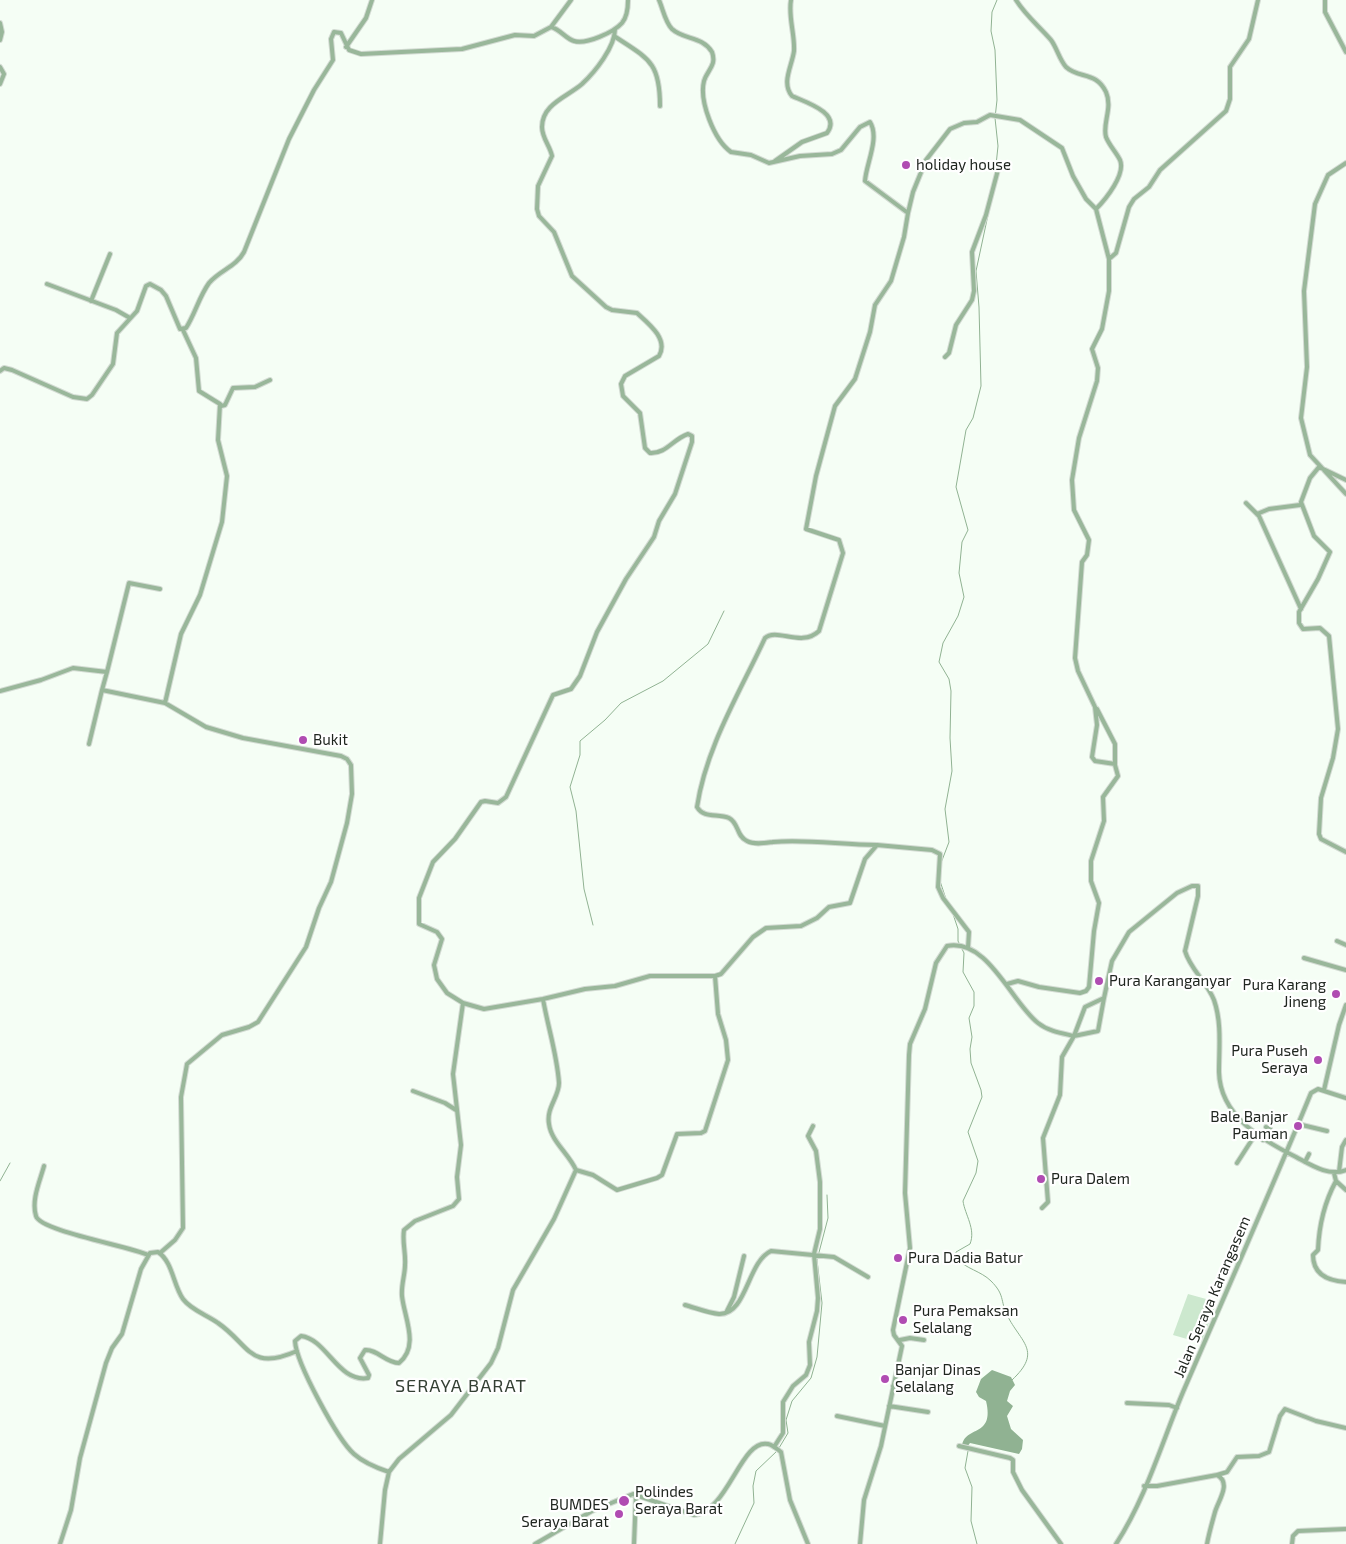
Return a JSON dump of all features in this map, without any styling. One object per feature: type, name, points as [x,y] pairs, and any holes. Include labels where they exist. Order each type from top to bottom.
[{"type":"street","points":[[346,47],[366,18],[372,0]]},
{"type":"street","points":[[183,330],[210,282],[221,272],[238,262],[244,252],[289,139],[314,90],[333,60],[332,34],[336,31],[341,34],[346,47],[360,54],[458,50],[514,35],[534,36],[551,27],[570,0]]},
{"type":"street","points":[[551,27],[575,42],[582,42],[615,29],[622,23],[626,15],[628,0]]},
{"type":"street","points":[[659,0],[670,27],[680,34],[700,41],[712,52],[713,62],[704,80],[703,87],[706,114],[728,150],[738,155],[751,155],[765,162],[774,162],[800,156],[832,154],[841,150],[860,127],[870,122],[873,134],[872,152],[865,181],[908,213]]},
{"type":"street","points":[[774,162],[802,142],[827,133],[831,124],[831,119],[826,113],[792,96],[788,92],[787,82],[794,52],[791,0]]},
{"type":"street","points":[[1016,0],[1027,17],[1050,40],[1066,67],[1075,72],[1091,76],[1103,87],[1108,96],[1109,111],[1106,136],[1120,160],[1121,167],[1110,194],[1096,209]]},
{"type":"street","points":[[1109,259],[1116,253],[1129,207],[1134,199],[1150,185],[1160,170],[1226,111],[1230,99],[1230,67],[1249,39],[1258,0]]},
{"type":"street","points":[[1325,0],[1325,12],[1346,52]]},
{"type":"street","points":[[0,24],[2,32],[0,40]]},
{"type":"street","points":[[615,29],[614,36],[589,76],[554,104],[543,119],[543,135],[552,156],[538,186],[536,209],[538,216],[554,232],[572,276],[606,307],[612,310],[637,313],[660,338],[662,351],[659,356],[625,376],[620,390],[626,400],[640,413],[645,448],[650,452],[662,452],[677,438],[688,434],[692,436],[692,442],[674,494],[659,521],[654,536],[626,579],[597,632],[580,676],[571,689],[553,695],[503,801],[498,804],[481,802],[455,839],[439,854],[426,878],[417,906],[419,924],[441,937],[442,942],[434,965],[435,974],[447,993],[463,1003],[490,1009],[585,989],[615,986],[650,976],[715,976],[722,974],[742,948],[766,928],[801,926],[817,918],[829,907],[850,903],[865,859],[878,845]]},
{"type":"street","points":[[614,36],[648,59],[654,67],[660,89],[660,106]]},
{"type":"street","points":[[0,67],[4,74],[0,84]]},
{"type":"street","points":[[968,948],[969,932],[943,898],[938,887],[940,854],[932,850],[800,840],[752,843],[740,835],[735,822],[727,817],[706,815],[697,808],[723,721],[743,686],[765,638],[771,634],[804,638],[819,631],[843,553],[839,540],[806,529],[816,476],[835,406],[855,380],[870,332],[875,305],[891,281],[904,237],[913,192],[931,152],[954,127],[977,122],[990,115],[1020,120],[1059,145],[1079,188],[1096,209],[1109,259],[1109,290],[1102,329],[1092,349],[1098,368],[1097,381],[1079,438],[1072,480],[1074,510],[1089,540],[1087,555],[1082,562],[1075,660],[1114,741],[1118,778],[1103,797],[1104,821],[1091,861],[1091,881],[1099,903],[1094,931],[1089,987],[1086,991],[1080,992],[1039,987],[1018,981],[1007,984]]},
{"type":"street","points":[[1346,163],[1330,172],[1316,198],[1304,291],[1307,367],[1301,418],[1308,451],[1319,467],[1346,494]]},
{"type":"street","points":[[945,357],[949,353],[956,325],[972,300],[974,291],[972,252],[986,215],[999,166]]},
{"type":"street","points":[[91,301],[110,254]]},
{"type":"street","points":[[47,284],[116,310],[130,318]]},
{"type":"street","points":[[0,371],[7,368],[73,398],[87,399],[92,395],[113,364],[116,356],[116,338],[141,303],[146,286],[153,284],[166,296],[180,329],[183,330],[196,358],[199,391],[218,402],[221,406],[218,440],[227,476],[222,522],[200,596],[181,634],[165,702]]},
{"type":"street","points":[[221,406],[225,405],[233,388],[255,387],[270,380]]},
{"type":"street","points":[[1319,467],[1346,480]]},
{"type":"street","points":[[1319,467],[1310,478],[1300,505],[1316,540],[1330,552],[1314,586],[1300,609],[1298,623],[1306,631],[1322,628],[1329,636],[1338,728],[1334,758],[1321,798],[1320,836],[1346,852]]},
{"type":"street","points":[[1246,502],[1257,514],[1300,609]]},
{"type":"street","points":[[1257,514],[1269,508],[1300,505]]},
{"type":"street","points":[[89,744],[129,583],[160,589]]},
{"type":"street","points":[[0,691],[41,680],[73,668],[106,672]]},
{"type":"street","points":[[60,1544],[71,1510],[80,1458],[106,1363],[112,1348],[122,1334],[138,1280],[148,1255],[152,1252],[160,1253],[175,1240],[183,1228],[181,1097],[187,1064],[222,1035],[256,1024],[306,947],[319,908],[331,882],[347,823],[352,794],[351,765],[347,759],[341,756],[243,738],[206,727],[165,702],[102,690]]},
{"type":"street","points":[[1096,707],[1097,725],[1092,757],[1095,761],[1115,764]]},
{"type":"street","points":[[860,1544],[864,1500],[890,1406],[902,1346],[900,1340],[893,1333],[910,1248],[905,1193],[910,1044],[923,1014],[940,954],[947,946],[961,945],[980,957],[1007,984],[1030,1015],[1040,1025],[1052,1031],[1074,1036],[1098,1031],[1112,961],[1129,932],[1177,893],[1192,886],[1198,886],[1198,896],[1185,951],[1214,1000],[1219,1024],[1220,1079],[1226,1097],[1255,1135],[1263,1140],[1305,1162],[1336,1172],[1346,1170]]},
{"type":"street","points":[[1337,941],[1346,945]]},
{"type":"street","points":[[1304,958],[1346,970]]},
{"type":"street","points":[[543,999],[556,1054],[559,1082],[557,1093],[550,1108],[548,1124],[576,1170],[594,1174],[614,1190],[623,1190],[662,1175],[677,1134],[701,1133],[705,1131],[728,1060],[726,1040],[718,1014],[715,976]]},
{"type":"street","points":[[1042,1208],[1048,1202],[1043,1138],[1060,1095],[1062,1057],[1074,1036],[1085,1007],[1104,998]]},
{"type":"street","points":[[389,1472],[368,1463],[348,1448],[310,1383],[297,1351],[297,1338],[301,1336],[310,1338],[344,1370],[365,1379],[369,1375],[360,1358],[365,1350],[372,1350],[393,1363],[399,1363],[404,1358],[409,1346],[410,1333],[402,1298],[405,1264],[404,1232],[415,1221],[445,1210],[458,1202],[459,1196],[457,1177],[462,1145],[456,1110],[453,1074],[463,1003]]},
{"type":"street","points":[[1346,1004],[1345,1012],[1338,1025],[1324,1090],[1346,1098]]},
{"type":"street","name":"Jalan Seraya Karangasem","points":[[1116,1544],[1129,1522],[1313,1090],[1324,1090]]},
{"type":"street","points":[[413,1091],[445,1103],[456,1110]]},
{"type":"street","points":[[1298,1124],[1327,1131]]},
{"type":"street","points":[[775,1447],[784,1433],[784,1402],[793,1386],[806,1375],[810,1365],[809,1342],[816,1317],[818,1298],[814,1254],[820,1222],[818,1163],[816,1151],[808,1136],[813,1126]]},
{"type":"street","points":[[1263,1140],[1270,1129],[1266,1127]]},
{"type":"street","points":[[1237,1163],[1260,1130]]},
{"type":"street","points":[[1346,1140],[1342,1147],[1336,1172],[1336,1181],[1319,1226],[1318,1250],[1314,1254],[1313,1260],[1318,1271],[1328,1280],[1346,1282]]},
{"type":"street","points":[[1305,1162],[1309,1154]]},
{"type":"street","points":[[44,1166],[35,1204],[35,1214],[39,1221],[63,1231],[129,1247],[148,1255]]},
{"type":"street","points":[[380,1544],[385,1490],[389,1472],[399,1459],[451,1415],[491,1363],[498,1348],[513,1290],[554,1219],[576,1170]]},
{"type":"street","points":[[1336,1181],[1346,1190]]},
{"type":"street","points":[[685,1305],[719,1314],[726,1313],[740,1301],[752,1272],[767,1253],[774,1251],[834,1257],[868,1277]]},
{"type":"street","points":[[160,1253],[168,1265],[185,1302],[228,1330],[250,1354],[266,1358],[282,1356],[297,1351]]},
{"type":"street","points":[[726,1313],[734,1297],[744,1256]]},
{"type":"street","points":[[900,1340],[910,1338],[924,1340]]},
{"type":"street","points":[[893,1386],[921,1391]]},
{"type":"street","points":[[1127,1403],[1169,1405],[1177,1408]]},
{"type":"street","points":[[890,1406],[928,1412]]},
{"type":"street","points":[[1144,1486],[1163,1485],[1217,1475],[1227,1472],[1237,1457],[1259,1456],[1269,1452],[1280,1416],[1285,1409],[1316,1421],[1346,1428]]},
{"type":"street","points":[[837,1416],[885,1426]]},
{"type":"street","points":[[535,1544],[592,1511],[636,1494],[677,1510],[694,1515],[702,1514],[716,1504],[750,1451],[763,1444],[775,1447],[781,1452],[790,1500],[808,1544]]},
{"type":"street","points":[[959,1446],[1001,1454],[1013,1460],[1013,1472],[1022,1490],[1061,1544]]},
{"type":"street","points":[[1207,1544],[1215,1511],[1223,1492],[1222,1479],[1217,1475]]},
{"type":"street","points":[[634,1544],[636,1494]]},
{"type":"street","points":[[1292,1544],[1293,1536],[1298,1531],[1346,1529]]},
{"type":"shaded area","points":[[1188,1294],[1217,1302],[1201,1343],[1173,1335]]},
{"type":"shaded area","points":[[992,1370],[1011,1377],[1015,1385],[1010,1391],[1007,1401],[1013,1406],[1007,1416],[1011,1429],[1023,1440],[1022,1449],[1019,1454],[970,1443],[967,1447],[962,1446],[968,1435],[979,1430],[986,1421],[988,1413],[986,1401],[979,1397],[976,1392],[981,1379]]},
{"type":"waterway","points":[[995,175],[998,146],[995,118],[997,100],[995,50],[991,31],[992,12],[997,0]]},
{"type":"waterway","points":[[941,863],[949,842],[945,809],[952,771],[950,738],[951,691],[949,679],[939,662],[943,643],[958,616],[964,597],[959,573],[962,542],[968,530],[956,487],[966,430],[973,418],[981,386],[976,271],[988,215]]},
{"type":"waterway","points":[[593,925],[584,889],[576,811],[570,787],[580,755],[580,741],[605,720],[621,703],[663,681],[708,644],[724,611]]},
{"type":"waterway","points":[[940,881],[946,899]]},
{"type":"waterway","points":[[953,914],[958,929],[958,941],[964,953],[963,972],[974,992],[974,1006],[969,1018],[972,1037],[970,1049],[971,1063],[982,1097],[968,1132],[978,1161],[976,1173],[963,1201],[971,1227],[972,1238],[970,1244],[956,1252],[956,1258],[964,1265],[983,1275],[995,1286],[1000,1294],[1007,1315],[1023,1340],[1028,1354],[1026,1362],[1012,1380]]},
{"type":"waterway","points":[[0,1181],[10,1163]]},
{"type":"waterway","points":[[779,1448],[788,1433],[786,1420],[792,1401],[811,1378],[817,1357],[822,1303],[817,1260],[828,1218],[827,1195]]},
{"type":"waterway","points":[[735,1544],[754,1503],[753,1486],[756,1471],[777,1451]]},
{"type":"waterway","points":[[968,1451],[965,1468],[972,1487],[971,1521],[977,1544]]},
{"type":"place","name":"holiday house","points":[[906,165]]},
{"type":"place","name":"Bukit","points":[[303,740]]},
{"type":"place","name":"Pura Karanganyar","points":[[1099,981]]},
{"type":"place","name":"Pura Karang Jineng","points":[[1336,994]]},
{"type":"place","name":"Pura Puseh Seraya","points":[[1318,1060]]},
{"type":"place","name":"Bale Banjar Pauman","points":[[1298,1126]]},
{"type":"place","name":"Pura Dalem","points":[[1041,1179]]},
{"type":"place","name":"Pura Dadia Batur","points":[[898,1258]]},
{"type":"place","name":"Pura Pemaksan Selalang","points":[[903,1320]]},
{"type":"place","name":"Banjar Dinas Selalang","points":[[885,1379]]},
{"type":"place","name":"Polindes Seraya Barat","points":[[624,1501]]},
{"type":"place","name":"BUMDES Seraya Barat","points":[[619,1514]]},
{"type":"district","name":"SERAYA BARAT","points":[[461,1386]]}]
